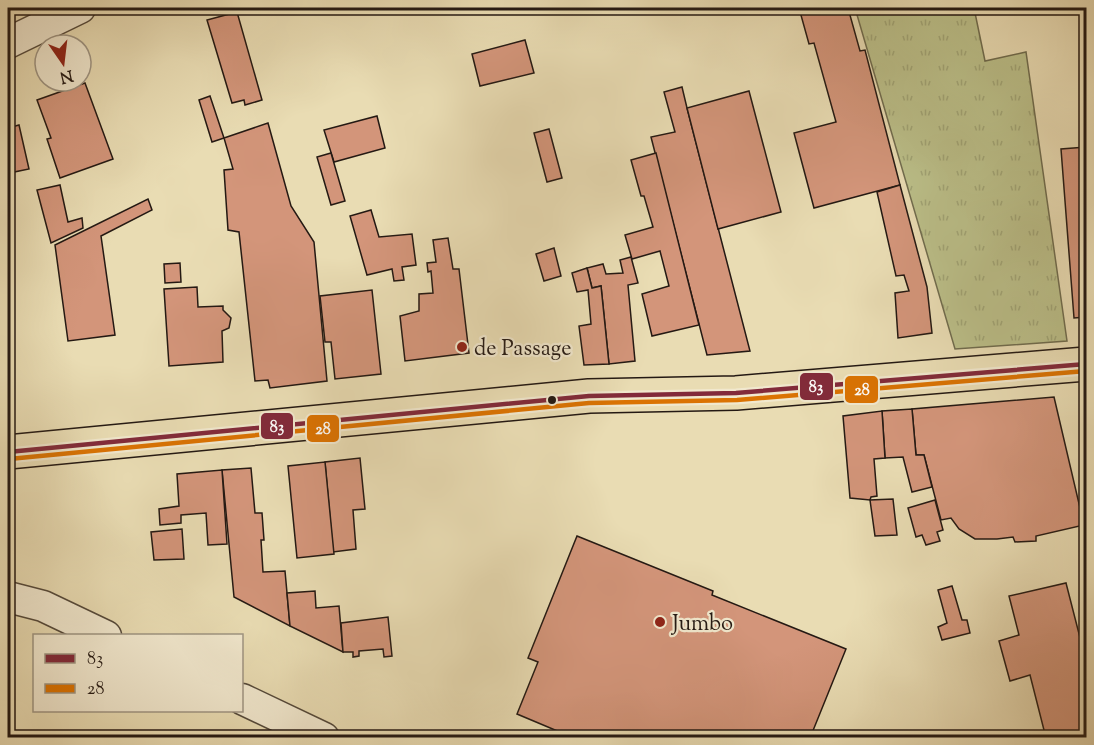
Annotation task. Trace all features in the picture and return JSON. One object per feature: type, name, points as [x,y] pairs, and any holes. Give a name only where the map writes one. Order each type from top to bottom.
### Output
[{"type":"main road","points":[[8,452],[589,396],[735,393],[1086,364]]},
{"type":"street","points":[[8,43],[80,8]]},
{"type":"street","points":[[8,597],[43,606],[101,634]]},
{"type":"street","points":[[243,699],[324,738]]},
{"type":"green space","points":[[855,8],[974,8],[985,61],[1026,52],[1067,341],[955,349]]},
{"type":"building","points":[[799,8],[848,8],[860,51],[865,50],[900,185],[814,208],[794,133],[836,122],[814,43],[809,44]]},
{"type":"building","points":[[237,12],[262,100],[245,105],[244,100],[232,103],[207,20]]},
{"type":"building","points":[[525,40],[534,73],[480,86],[472,54]]},
{"type":"building","points":[[682,87],[750,351],[707,355],[651,137],[675,132],[664,92]]},
{"type":"building","points":[[749,91],[781,212],[718,229],[687,108]]},
{"type":"building","points":[[57,93],[89,93],[113,159],[60,178],[47,139],[51,138],[37,100]]},
{"type":"building","points":[[210,96],[224,138],[212,142],[199,100]]},
{"type":"building","points":[[377,116],[385,148],[334,162],[324,130]]},
{"type":"building","points":[[268,123],[291,206],[314,242],[327,381],[270,388],[268,380],[255,381],[239,232],[228,230],[224,170],[233,169],[224,138]]},
{"type":"building","points":[[19,125],[29,169],[14,172],[8,128]]},
{"type":"building","points":[[549,129],[562,178],[547,182],[534,133]]},
{"type":"building","points":[[1086,147],[1086,317],[1074,318],[1061,149]]},
{"type":"building","points":[[331,153],[345,201],[331,205],[317,157]]},
{"type":"building","points":[[656,153],[699,325],[652,336],[642,294],[669,286],[660,251],[632,259],[625,235],[653,227],[631,160]]},
{"type":"building","points":[[60,185],[68,222],[82,218],[83,228],[51,243],[37,190]]},
{"type":"building","points":[[900,185],[927,287],[932,333],[898,338],[895,293],[909,291],[904,275],[896,276],[877,192]]},
{"type":"building","points":[[148,199],[152,210],[101,236],[115,335],[68,341],[55,245]]},
{"type":"building","points":[[371,210],[379,237],[412,234],[416,265],[402,267],[404,280],[394,281],[392,269],[367,275],[350,216]]},
{"type":"building","points":[[448,238],[453,269],[459,269],[469,353],[405,361],[400,316],[419,311],[419,294],[433,293],[431,271],[428,272],[427,263],[436,262],[433,240]]},
{"type":"building","points":[[554,248],[561,276],[544,281],[536,254]]},
{"type":"building","points":[[631,257],[638,283],[628,285],[635,361],[609,364],[601,286],[592,288],[587,268],[603,264],[606,274],[623,273],[620,260]]},
{"type":"building","points":[[180,263],[181,282],[165,283],[164,264]]},
{"type":"building","points":[[587,268],[592,288],[601,286],[609,364],[584,365],[579,326],[591,324],[588,290],[577,292],[572,273]]},
{"type":"building","points":[[197,287],[198,307],[223,306],[223,310],[231,318],[229,328],[222,331],[223,362],[169,366],[164,289]]},
{"type":"building","points":[[372,290],[381,374],[335,379],[331,342],[325,342],[320,296]]},
{"type":"building","points":[[1054,397],[1084,525],[1036,536],[1036,541],[1015,542],[1013,537],[975,539],[959,529],[951,518],[941,520],[924,455],[916,455],[912,409]]},
{"type":"building","points":[[912,409],[916,455],[924,455],[932,487],[912,492],[903,457],[885,458],[882,411]]},
{"type":"building","points":[[882,411],[885,458],[874,459],[877,496],[871,497],[870,500],[850,498],[843,416]]},
{"type":"building","points":[[360,458],[365,509],[353,510],[356,549],[333,552],[325,462]]},
{"type":"building","points":[[325,462],[334,554],[297,558],[288,466]]},
{"type":"building","points":[[251,468],[255,513],[262,513],[263,572],[285,571],[290,626],[234,597],[222,470]]},
{"type":"building","points":[[222,470],[227,544],[208,545],[206,513],[181,515],[181,523],[160,525],[159,509],[179,506],[177,474]]},
{"type":"building","points":[[893,499],[897,535],[875,536],[870,500]]},
{"type":"building","points":[[935,500],[943,530],[937,532],[940,541],[926,545],[922,535],[916,537],[908,508]]},
{"type":"building","points":[[182,529],[184,559],[154,560],[151,532]]},
{"type":"building","name":"Jumbo","points":[[577,536],[713,591],[712,595],[846,649],[810,738],[574,738],[517,714],[538,662],[528,658]]},
{"type":"building","points":[[1066,583],[1086,661],[1086,738],[1046,738],[1030,675],[1010,681],[999,641],[1019,635],[1009,596]]},
{"type":"building","points":[[952,586],[962,620],[967,620],[970,633],[942,640],[938,627],[947,623],[938,590]]},
{"type":"building","points":[[315,591],[316,608],[339,606],[343,652],[290,626],[287,593]]},
{"type":"building","points":[[388,617],[392,656],[384,657],[383,649],[359,651],[359,656],[353,657],[353,652],[343,652],[341,623]]},
{"type":"transit line","name":"83","points":[[8,452],[589,396],[736,393],[1086,364]]},
{"type":"transit line","name":"28","points":[[9,459],[589,403],[737,400],[1086,371]]},
{"type":"place","name":"de Passage","points":[[462,347]]},
{"type":"place","name":"Jumbo","points":[[660,622]]}]
